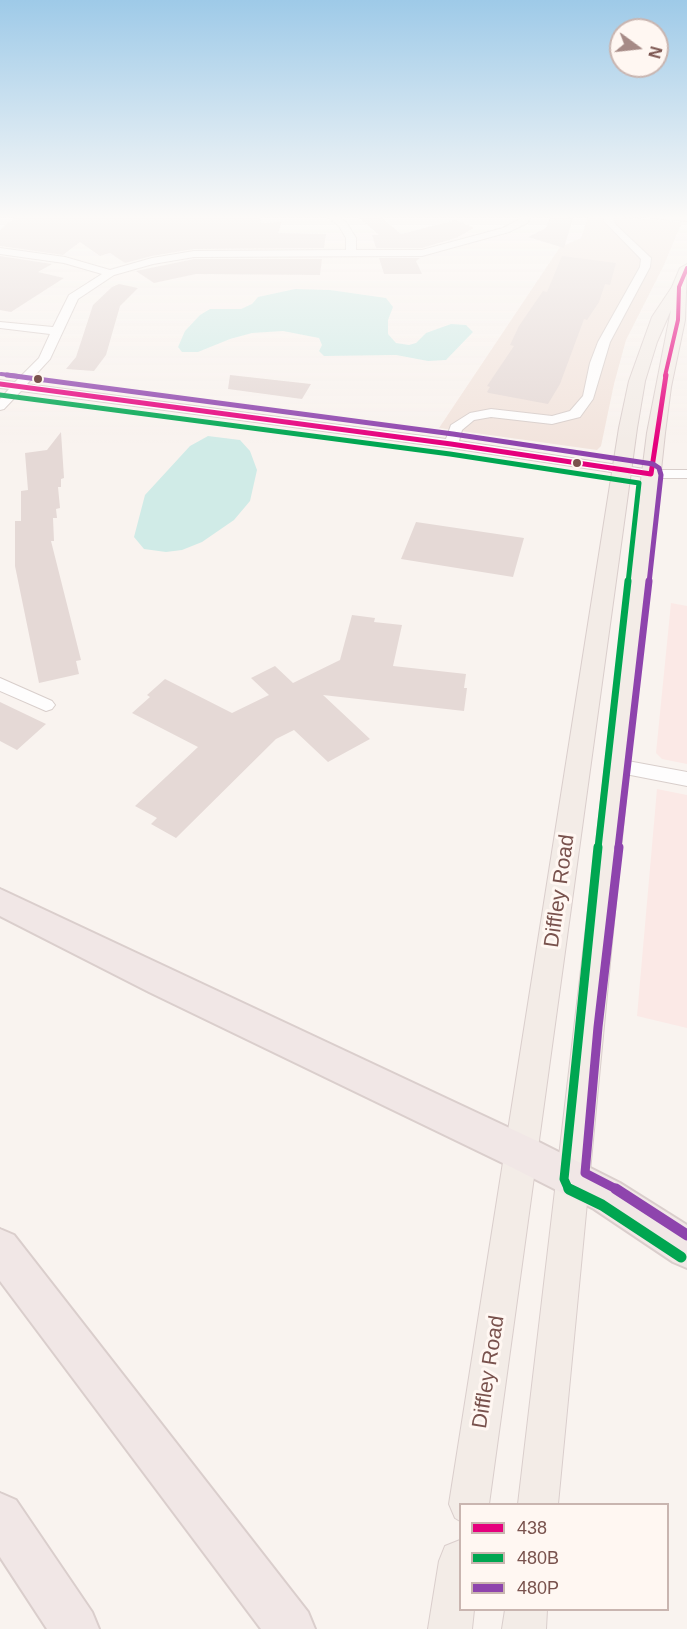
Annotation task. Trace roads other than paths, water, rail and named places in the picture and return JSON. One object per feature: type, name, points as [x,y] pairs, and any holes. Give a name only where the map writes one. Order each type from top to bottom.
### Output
[{"type":"highway","points":[[0,902],[161,982],[522,1152],[607,1196],[687,1248]]},
{"type":"highway","points":[[0,1249],[291,1629]]},
{"type":"highway","points":[[0,1516],[75,1629]]},
{"type":"main road","name":"Diffley Road","points":[[469,1503],[621,470],[637,381],[659,317],[676,291]]},
{"type":"main road","name":"Diffley Road","points":[[538,1503],[617,766],[651,474],[663,387],[678,320],[679,291]]},
{"type":"main road","points":[[450,1628],[459,1568]]},
{"type":"main road","points":[[524,1629],[526,1611]]},
{"type":"street","points":[[0,406],[44,358],[73,297],[82,291]]},
{"type":"street","points":[[452,444],[456,428],[470,417],[491,414],[552,420],[575,414],[590,396],[596,363],[604,342],[632,291]]},
{"type":"street","points":[[0,325],[56,332]]},
{"type":"street","points":[[0,384],[452,444],[651,474],[687,474]]},
{"type":"street","points":[[651,474],[687,487]]},
{"type":"street","points":[[0,684],[46,705]]},
{"type":"street","points":[[617,766],[687,779]]},
{"type":"water","points":[[286,291],[337,291],[386,298],[393,307],[388,320],[388,334],[396,343],[409,345],[416,343],[426,333],[451,324],[466,325],[473,332],[446,360],[428,361],[396,355],[324,356],[319,351],[322,345],[319,338],[283,331],[252,333],[198,352],[182,352],[178,347],[185,331],[200,315],[210,309],[241,309],[252,304],[258,297]]},
{"type":"water","points":[[208,436],[240,440],[250,451],[257,470],[250,501],[234,520],[202,542],[182,550],[166,552],[144,549],[134,537],[145,495],[190,446]]}]
